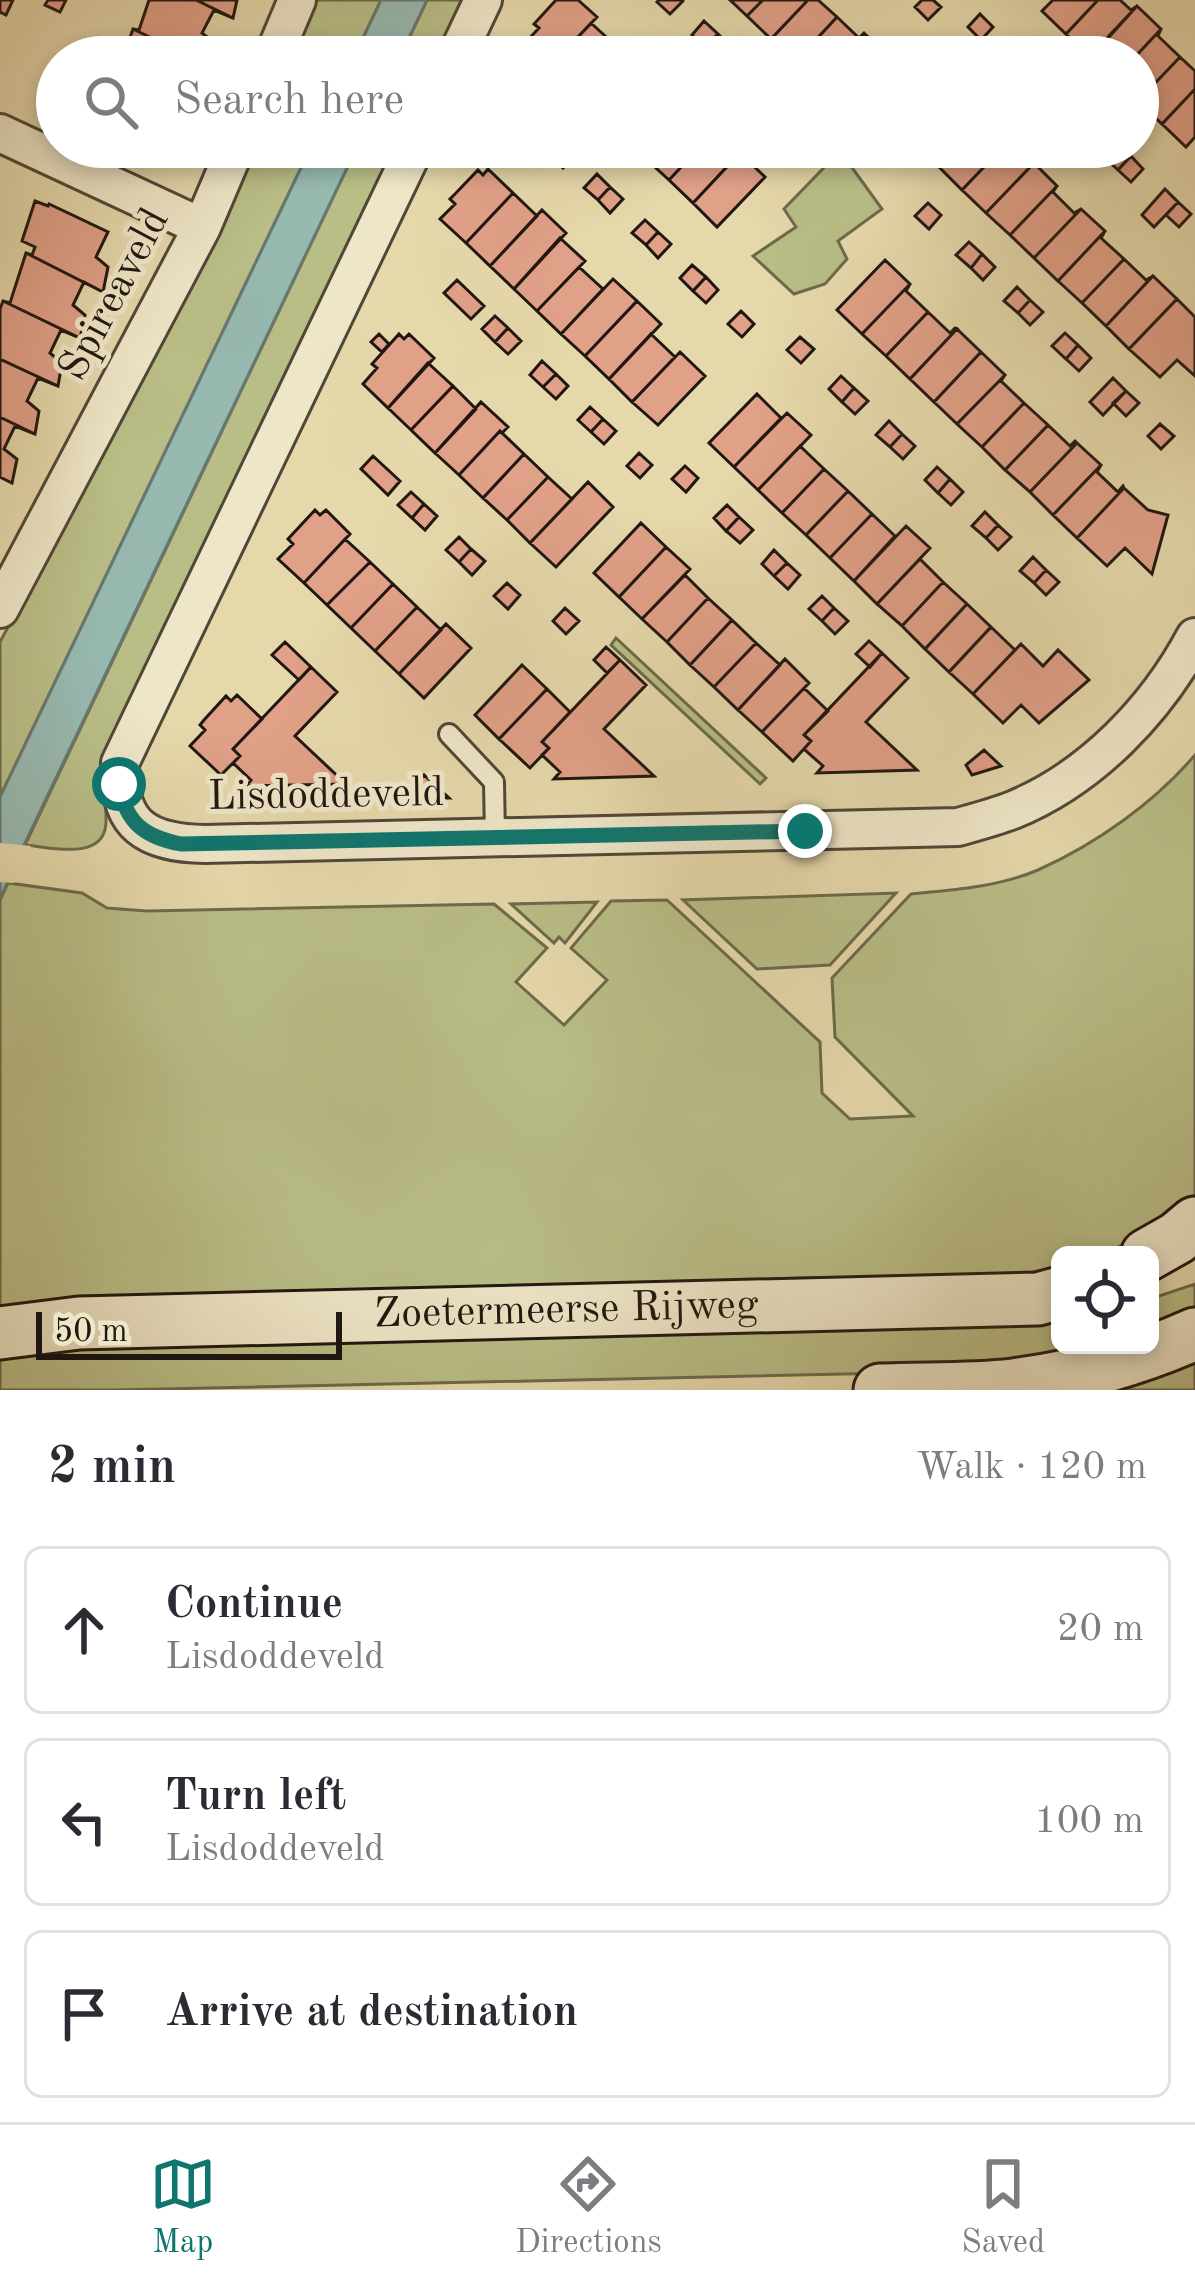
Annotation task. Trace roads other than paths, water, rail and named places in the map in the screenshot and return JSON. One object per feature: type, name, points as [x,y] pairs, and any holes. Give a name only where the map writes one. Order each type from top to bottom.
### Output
[{"type":"main road","points":[[1159,1248],[1195,1223]]},
{"type":"main road","points":[[1159,1281],[1195,1268]]},
{"type":"main road","name":"Zoetermeerse Rijweg","points":[[0,1333],[79,1323],[1051,1296]]},
{"type":"main road","points":[[880,1390],[1012,1385],[1095,1368],[1195,1334]]},
{"type":"street","points":[[282,36],[297,0]]},
{"type":"street","points":[[466,36],[483,0]]},
{"type":"street","points":[[0,133],[36,150]]},
{"type":"street","points":[[75,168],[202,227]]},
{"type":"street","name":"Spireaveld","points":[[0,609],[202,227],[227,168]]},
{"type":"street","name":"Lisdoddeveld","points":[[405,168],[120,763],[122,802],[133,820],[159,840],[181,844],[958,827],[1016,809],[1071,778],[1108,749],[1178,669],[1195,637]]},
{"type":"lane","points":[[449,734],[494,782],[495,838]]},
{"type":"water","points":[[381,0],[427,0],[410,36],[364,36]]},
{"type":"water","points":[[301,168],[347,168],[0,900],[0,797]]}]
